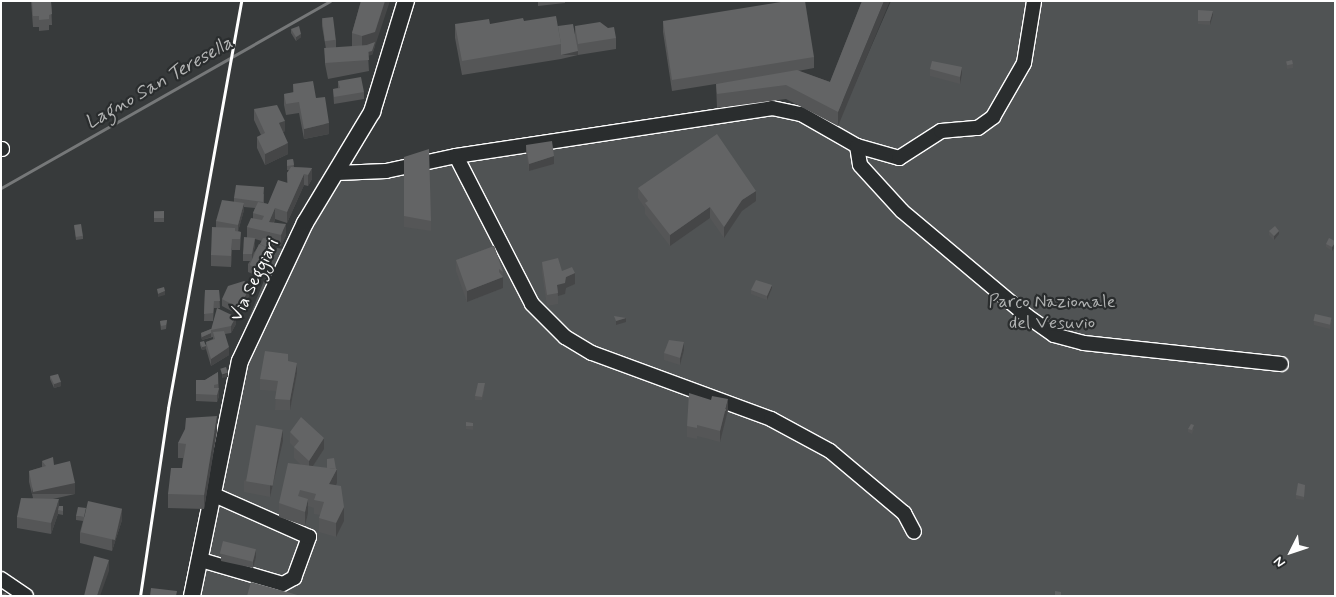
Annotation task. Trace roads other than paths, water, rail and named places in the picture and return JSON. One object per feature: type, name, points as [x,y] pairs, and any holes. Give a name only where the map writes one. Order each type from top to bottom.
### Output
[{"type":"main road","name":"Via Seggiari","points":[[192,596],[201,560],[240,361],[305,223],[337,173],[372,112],[406,1]]},
{"type":"street","points":[[337,173],[386,171],[456,156],[772,108],[801,114],[857,146],[899,158],[942,131],[978,128],[993,117],[1024,62],[1034,1]]},
{"type":"street","points":[[857,146],[860,165],[902,211],[1027,316],[1054,335],[1084,343],[1281,364]]},
{"type":"street","points":[[456,156],[532,304],[565,337],[592,353],[771,419],[822,447],[904,513],[914,532]]},
{"type":"street","points":[[201,560],[283,584],[294,578],[310,537],[214,495]]},
{"type":"street","points":[[1,579],[26,596]]},
{"type":"waterway","name":"Lagno San Teresella","points":[[1,188],[330,1]]},
{"type":"railway","points":[[140,596],[168,408],[241,1]]},
{"type":"park label","name":"Parco Nazionale del Vesuvio","points":[[1052,313]]}]
